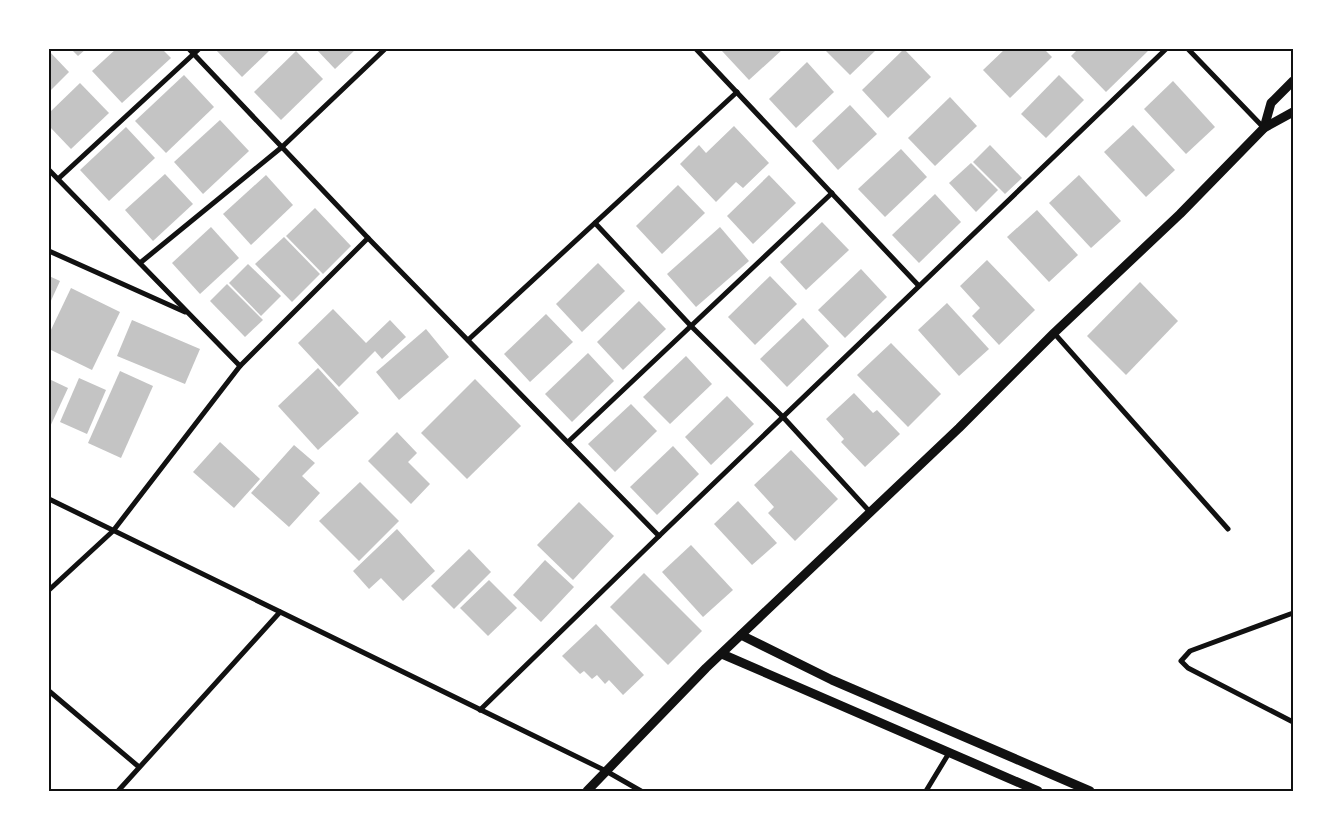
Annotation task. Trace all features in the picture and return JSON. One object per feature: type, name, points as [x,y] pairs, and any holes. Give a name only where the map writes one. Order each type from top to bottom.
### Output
[{"type":"street","points":[[189,49],[368,238],[659,536]]},
{"type":"street","points":[[58,179],[199,49]]},
{"type":"street","points":[[140,264],[282,147],[385,49]]},
{"type":"street","points":[[696,49],[919,286]]},
{"type":"street","points":[[480,710],[1166,49]]},
{"type":"street","points":[[1188,49],[1264,128]]},
{"type":"street","points":[[1264,128],[1271,103],[1293,82]]},
{"type":"street","points":[[468,340],[737,92]]},
{"type":"street","points":[[587,791],[722,654],[1180,214],[1264,128],[1293,112]]},
{"type":"street","points":[[49,170],[240,366]]},
{"type":"street","points":[[568,442],[832,193]]},
{"type":"street","points":[[595,223],[691,326],[783,417],[870,512]]},
{"type":"street","points":[[49,590],[113,531],[240,366],[368,238]]},
{"type":"street","points":[[49,251],[188,313]]},
{"type":"street","points":[[1054,333],[1228,529]]},
{"type":"street","points":[[49,499],[606,771],[642,791]]},
{"type":"street","points":[[118,791],[280,612]]},
{"type":"street","points":[[1293,613],[1190,651],[1181,661],[1188,668],[1293,722]]},
{"type":"street","points":[[741,636],[832,680],[1090,791]]},
{"type":"street","points":[[722,654],[1038,791]]},
{"type":"street","points":[[49,690],[139,766]]},
{"type":"street","points":[[926,791],[949,753]]},
{"type":"building","points":[[71,49],[86,49],[78,56]]},
{"type":"building","points":[[116,49],[162,49],[171,58],[122,103],[92,71]]},
{"type":"building","points":[[215,49],[271,49],[242,77]]},
{"type":"building","points":[[316,49],[356,49],[335,69]]},
{"type":"building","points":[[725,49],[783,49],[749,80],[722,51]]},
{"type":"building","points":[[824,49],[877,49],[850,75]]},
{"type":"building","points":[[904,49],[931,77],[888,118],[862,90]]},
{"type":"building","points":[[1005,49],[1044,49],[1052,57],[1010,98],[983,70]]},
{"type":"building","points":[[1078,49],[1150,49],[1106,92],[1071,56]]},
{"type":"building","points":[[49,51],[69,72],[49,92]]},
{"type":"building","points":[[296,51],[323,79],[281,120],[254,92]]},
{"type":"building","points":[[807,62],[834,92],[796,128],[769,99]]},
{"type":"building","points":[[184,75],[214,107],[166,153],[135,121]]},
{"type":"building","points":[[1059,75],[1084,100],[1046,138],[1021,114]]},
{"type":"building","points":[[1173,81],[1215,127],[1186,154],[1144,109]]},
{"type":"building","points":[[80,83],[109,113],[71,149],[49,126],[49,113]]},
{"type":"building","points":[[950,97],[977,126],[935,166],[908,138]]},
{"type":"building","points":[[850,105],[877,134],[838,170],[812,141]]},
{"type":"building","points":[[220,120],[249,151],[203,194],[174,162]]},
{"type":"building","points":[[1133,125],[1175,170],[1146,197],[1104,152]]},
{"type":"building","points":[[734,126],[769,163],[743,188],[736,182],[716,202],[680,164],[699,145],[706,153]]},
{"type":"building","points":[[126,127],[155,158],[109,201],[80,170]]},
{"type":"building","points":[[990,145],[1022,178],[1005,194],[973,162]]},
{"type":"building","points":[[901,149],[927,177],[885,217],[858,189]]},
{"type":"building","points":[[971,163],[998,190],[976,212],[949,183]]},
{"type":"building","points":[[165,174],[193,204],[153,241],[125,210]]},
{"type":"building","points":[[266,175],[293,205],[251,245],[223,214]]},
{"type":"building","points":[[769,175],[796,203],[753,244],[727,216]]},
{"type":"building","points":[[1079,175],[1121,221],[1091,248],[1049,203]]},
{"type":"building","points":[[678,185],[705,213],[662,254],[636,226]]},
{"type":"building","points":[[935,194],[961,222],[919,263],[892,235]]},
{"type":"building","points":[[315,208],[351,246],[323,274],[286,236]]},
{"type":"building","points":[[1037,210],[1078,255],[1049,282],[1007,237]]},
{"type":"building","points":[[822,222],[849,250],[806,290],[780,262]]},
{"type":"building","points":[[211,227],[239,258],[200,294],[172,263]]},
{"type":"building","points":[[720,227],[749,261],[696,307],[667,274]]},
{"type":"building","points":[[284,237],[320,274],[292,302],[255,264]]},
{"type":"building","points":[[987,260],[1035,310],[999,345],[972,316],[980,308],[960,286]]},
{"type":"building","points":[[598,263],[625,291],[582,332],[556,304]]},
{"type":"building","points":[[248,264],[281,296],[261,316],[229,283]]},
{"type":"building","points":[[861,269],[887,297],[845,338],[818,310]]},
{"type":"building","points":[[49,276],[60,281],[49,305]]},
{"type":"building","points":[[770,276],[797,304],[755,345],[728,317]]},
{"type":"building","points":[[1140,282],[1178,321],[1126,375],[1087,336]]},
{"type":"building","points":[[227,284],[263,320],[245,337],[210,301]]},
{"type":"building","points":[[71,288],[120,312],[92,370],[49,349],[49,334]]},
{"type":"building","points":[[639,301],[666,329],[623,370],[597,342]]},
{"type":"building","points":[[947,303],[989,349],[959,376],[918,330]]},
{"type":"building","points":[[333,309],[366,343],[390,320],[406,337],[382,359],[375,351],[339,387],[298,343]]},
{"type":"building","points":[[546,314],[573,342],[530,382],[504,354]]},
{"type":"building","points":[[803,318],[829,346],[787,387],[760,359]]},
{"type":"building","points":[[132,320],[200,349],[185,384],[117,356]]},
{"type":"building","points":[[426,329],[449,357],[399,400],[376,372]]},
{"type":"building","points":[[891,343],[941,394],[908,427],[857,375]]},
{"type":"building","points":[[588,353],[614,381],[572,422],[545,394]]},
{"type":"building","points":[[686,356],[712,384],[670,424],[643,397]]},
{"type":"building","points":[[318,368],[359,413],[318,450],[278,406]]},
{"type":"building","points":[[120,371],[153,386],[121,458],[88,443]]},
{"type":"building","points":[[79,378],[106,390],[87,434],[60,422]]},
{"type":"building","points":[[49,379],[68,388],[49,429]]},
{"type":"building","points":[[475,379],[521,426],[467,479],[421,433]]},
{"type":"building","points":[[854,393],[873,413],[877,410],[900,434],[865,467],[841,442],[844,439],[826,419]]},
{"type":"building","points":[[727,396],[754,424],[711,465],[685,437]]},
{"type":"building","points":[[631,404],[657,431],[615,472],[588,444]]},
{"type":"building","points":[[397,432],[417,453],[408,462],[430,484],[411,504],[368,461]]},
{"type":"building","points":[[220,442],[260,479],[234,508],[193,472]]},
{"type":"building","points":[[294,445],[315,463],[302,476],[320,493],[289,527],[251,493]]},
{"type":"building","points":[[673,446],[699,474],[657,515],[630,487]]},
{"type":"building","points":[[791,450],[838,499],[795,541],[768,513],[774,507],[754,485]]},
{"type":"building","points":[[360,482],[399,521],[359,561],[319,521]]},
{"type":"building","points":[[738,501],[777,543],[752,565],[714,524]]},
{"type":"building","points":[[579,502],[614,536],[573,580],[537,545]]},
{"type":"building","points":[[397,529],[435,571],[403,601],[381,578],[369,589],[353,571]]},
{"type":"building","points":[[691,545],[733,590],[703,617],[662,572]]},
{"type":"building","points":[[469,549],[491,572],[454,609],[431,586]]},
{"type":"building","points":[[545,560],[574,587],[541,622],[513,595]]},
{"type":"building","points":[[644,573],[702,631],[668,665],[610,607]]},
{"type":"building","points":[[489,580],[517,608],[488,636],[460,608]]},
{"type":"building","points":[[596,624],[644,675],[623,695],[609,680],[605,684],[597,675],[592,679],[584,671],[580,674],[562,656]]}]
